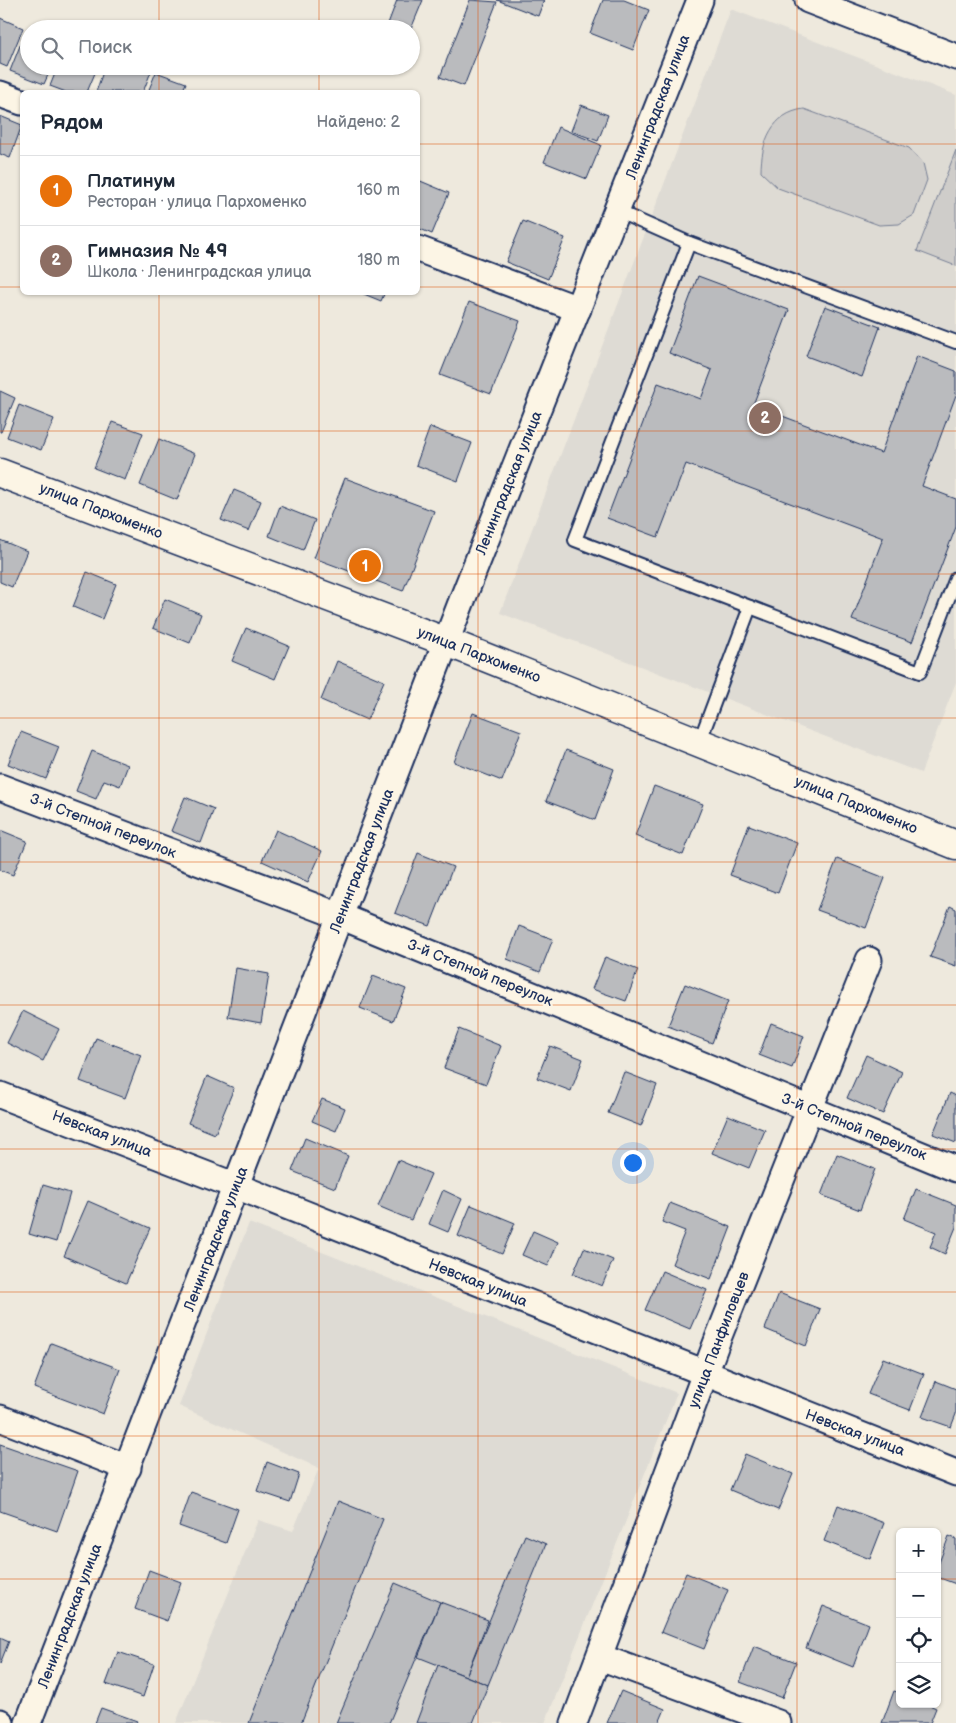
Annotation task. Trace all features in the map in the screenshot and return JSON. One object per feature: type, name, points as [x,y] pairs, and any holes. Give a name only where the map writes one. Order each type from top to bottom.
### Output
[{"type":"street","name":"Ленинградская улица","points":[[28,1723],[340,916],[700,0]]},
{"type":"street","points":[[808,0],[956,57]]},
{"type":"street","points":[[0,94],[20,101]]},
{"type":"street","points":[[420,250],[578,309]]},
{"type":"street","name":"улица Пархоменко","points":[[0,472],[447,642],[956,845]]},
{"type":"street","name":"3-й Степной переулок","points":[[0,787],[340,916],[810,1110],[956,1168]]},
{"type":"street","name":"улица Панфиловцев","points":[[574,1723],[705,1374],[869,960]]},
{"type":"street","name":"Невская улица","points":[[0,1095],[236,1186],[956,1473]]},
{"type":"street","points":[[0,1418],[128,1468]]},
{"type":"street","points":[[600,1657],[778,1723]]},
{"type":"lane","points":[[617,212],[689,243],[956,342]]},
{"type":"lane","points":[[689,243],[575,540],[920,672],[956,578]]},
{"type":"lane","points":[[699,743],[750,607]]},
{"type":"shaded area","points":[[731,9],[956,95],[956,682],[921,773],[500,613]]},
{"type":"shaded area","points":[[804,109],[909,148],[923,163],[927,180],[914,215],[899,224],[879,225],[778,188],[761,172],[763,150],[770,131],[784,116]]},
{"type":"shaded area","points":[[956,150],[956,266],[917,251]]},
{"type":"shaded area","points":[[249,1223],[677,1393],[545,1723],[176,1723],[258,1520],[293,1531],[319,1468],[179,1406]]},
{"type":"building","points":[[397,0],[423,0],[415,20],[389,20]]},
{"type":"building","points":[[470,0],[497,2],[464,86],[440,77]]},
{"type":"building","points":[[497,0],[544,0],[538,16]]},
{"type":"building","points":[[603,0],[624,0],[649,10],[633,50],[590,33]]},
{"type":"building","points":[[0,18],[20,27],[20,35],[7,67],[0,64]]},
{"type":"building","points":[[20,46],[20,75],[10,71]]},
{"type":"building","points":[[20,75],[48,75],[44,84]]},
{"type":"building","points":[[54,75],[94,75],[88,90],[61,90],[50,86]]},
{"type":"building","points":[[102,75],[150,75],[144,90],[97,90]]},
{"type":"building","points":[[155,75],[164,75],[186,83],[183,90],[149,90]]},
{"type":"building","points":[[581,105],[608,115],[598,141],[571,131]]},
{"type":"building","points":[[0,116],[20,124],[20,130],[10,158],[0,154]]},
{"type":"building","points":[[558,127],[601,145],[587,179],[544,162]]},
{"type":"building","points":[[420,181],[449,193],[432,234],[420,229]]},
{"type":"building","points":[[523,221],[565,238],[548,279],[506,262]]},
{"type":"building","points":[[698,276],[789,310],[753,405],[881,453],[917,356],[956,371],[956,395],[922,486],[956,499],[956,527],[912,642],[852,620],[883,538],[686,464],[658,537],[607,518],[658,383],[701,399],[712,370],[669,353]]},
{"type":"building","points":[[366,295],[384,295],[381,301]]},
{"type":"building","points":[[469,302],[520,321],[491,394],[440,375]]},
{"type":"building","points":[[825,306],[880,327],[862,377],[806,356]]},
{"type":"building","points":[[0,391],[15,398],[1,432],[0,432]]},
{"type":"building","points":[[19,405],[54,419],[41,450],[7,437]]},
{"type":"building","points":[[112,422],[143,433],[125,480],[94,468]]},
{"type":"building","points":[[430,427],[472,443],[458,481],[416,465]]},
{"type":"building","points":[[159,439],[195,454],[177,500],[140,485]]},
{"type":"building","points":[[345,478],[434,511],[403,591],[314,558]]},
{"type":"building","points":[[234,490],[261,501],[249,531],[221,520]]},
{"type":"building","points":[[280,506],[315,520],[303,550],[269,536]]},
{"type":"building","points":[[0,540],[27,551],[12,587],[0,582]]},
{"type":"building","points":[[87,572],[116,584],[102,619],[73,607]]},
{"type":"building","points":[[165,599],[201,614],[190,643],[153,628]]},
{"type":"building","points":[[246,628],[289,646],[275,679],[232,661]]},
{"type":"building","points":[[337,661],[384,681],[367,720],[321,700]]},
{"type":"building","points":[[473,713],[521,731],[502,781],[454,762]]},
{"type":"building","points":[[21,732],[59,747],[46,779],[8,764]]},
{"type":"building","points":[[566,750],[614,769],[595,820],[546,801]]},
{"type":"building","points":[[92,751],[128,765],[120,786],[104,780],[96,799],[76,791]]},
{"type":"building","points":[[654,786],[703,804],[683,855],[635,836]]},
{"type":"building","points":[[185,797],[214,809],[201,843],[171,831]]},
{"type":"building","points":[[749,825],[797,843],[778,893],[730,875]]},
{"type":"building","points":[[0,830],[27,841],[13,875],[0,870]]},
{"type":"building","points":[[276,830],[322,851],[308,882],[262,861]]},
{"type":"building","points":[[418,853],[453,867],[430,926],[395,913]]},
{"type":"building","points":[[837,859],[885,878],[866,928],[817,910]]},
{"type":"building","points":[[950,906],[956,909],[956,966],[930,957]]},
{"type":"building","points":[[519,926],[553,939],[540,972],[507,959]]},
{"type":"building","points":[[605,957],[638,970],[626,1001],[592,989]]},
{"type":"building","points":[[236,968],[269,974],[261,1023],[228,1017]]},
{"type":"building","points":[[373,976],[406,989],[393,1021],[360,1008]]},
{"type":"building","points":[[685,984],[728,1001],[712,1043],[668,1026]]},
{"type":"building","points":[[23,1011],[59,1029],[43,1061],[7,1043]]},
{"type":"building","points":[[771,1023],[804,1036],[792,1068],[759,1055]]},
{"type":"building","points":[[459,1029],[501,1046],[486,1084],[444,1068]]},
{"type":"building","points":[[96,1038],[141,1055],[125,1098],[80,1081]]},
{"type":"building","points":[[550,1046],[583,1059],[571,1091],[537,1078]]},
{"type":"building","points":[[866,1055],[902,1072],[883,1114],[847,1098]]},
{"type":"building","points":[[624,1072],[657,1085],[641,1126],[608,1113]]},
{"type":"building","points":[[207,1076],[234,1088],[215,1134],[188,1123]]},
{"type":"building","points":[[950,1093],[956,1096],[956,1143],[933,1134]]},
{"type":"building","points":[[322,1099],[345,1108],[336,1131],[312,1121]]},
{"type":"building","points":[[728,1115],[765,1130],[749,1168],[712,1153]]},
{"type":"building","points":[[305,1138],[348,1156],[335,1188],[292,1171]]},
{"type":"building","points":[[837,1154],[875,1169],[860,1210],[821,1195]]},
{"type":"building","points":[[398,1160],[431,1174],[411,1220],[378,1206]]},
{"type":"building","points":[[43,1185],[70,1193],[56,1242],[29,1234]]},
{"type":"building","points":[[916,1189],[956,1205],[956,1227],[945,1254],[930,1247],[936,1232],[904,1219]]},
{"type":"building","points":[[443,1190],[462,1199],[448,1232],[429,1224]]},
{"type":"building","points":[[88,1201],[150,1228],[126,1283],[64,1256]]},
{"type":"building","points":[[670,1203],[731,1227],[711,1279],[672,1264],[685,1231],[662,1222]]},
{"type":"building","points":[[471,1205],[515,1223],[502,1254],[458,1236]]},
{"type":"building","points":[[533,1231],[558,1242],[548,1266],[522,1255]]},
{"type":"building","points":[[584,1248],[613,1260],[602,1286],[573,1274]]},
{"type":"building","points":[[662,1271],[707,1290],[690,1329],[645,1310]]},
{"type":"building","points":[[779,1293],[820,1309],[806,1346],[765,1329]]},
{"type":"building","points":[[51,1343],[120,1369],[103,1414],[34,1388]]},
{"type":"building","points":[[883,1358],[924,1374],[910,1410],[868,1394]]},
{"type":"building","points":[[936,1381],[956,1389],[956,1414],[951,1427],[922,1417]]},
{"type":"building","points":[[0,1444],[78,1471],[57,1531],[0,1511]]},
{"type":"building","points":[[745,1454],[793,1474],[778,1510],[730,1490]]},
{"type":"building","points":[[267,1462],[299,1474],[290,1502],[257,1491]]},
{"type":"building","points":[[191,1492],[238,1509],[226,1543],[179,1526]]},
{"type":"building","points":[[338,1501],[383,1519],[301,1723],[249,1723]]},
{"type":"building","points":[[838,1505],[884,1523],[870,1559],[824,1541]]},
{"type":"building","points":[[525,1535],[546,1544],[488,1685],[466,1676]]},
{"type":"building","points":[[949,1536],[956,1539],[956,1584],[941,1578],[941,1557]]},
{"type":"building","points":[[149,1570],[181,1582],[167,1621],[135,1609]]},
{"type":"building","points":[[686,1573],[728,1590],[704,1649],[661,1632]]},
{"type":"building","points":[[395,1583],[440,1602],[389,1723],[336,1723]]},
{"type":"building","points":[[440,1602],[488,1620],[466,1676],[418,1657]]},
{"type":"building","points":[[823,1606],[869,1624],[853,1667],[806,1648]]},
{"type":"building","points":[[0,1637],[9,1641],[0,1664]]},
{"type":"building","points":[[754,1646],[796,1662],[782,1698],[740,1682]]},
{"type":"building","points":[[118,1652],[154,1664],[143,1697],[106,1684]]},
{"type":"building","points":[[438,1665],[488,1685],[473,1723],[416,1723]]},
{"type":"building","points":[[621,1691],[665,1709],[659,1723],[607,1723]]},
{"type":"building","points":[[894,1691],[896,1692],[896,1708],[936,1708],[930,1723],[882,1723]]},
{"type":"building","points":[[101,1708],[137,1721],[136,1723],[95,1723]]},
{"type":"place","name":"Гимназия № 49","points":[[765,418]]},
{"type":"place","name":"Платинум","points":[[365,566]]}]
